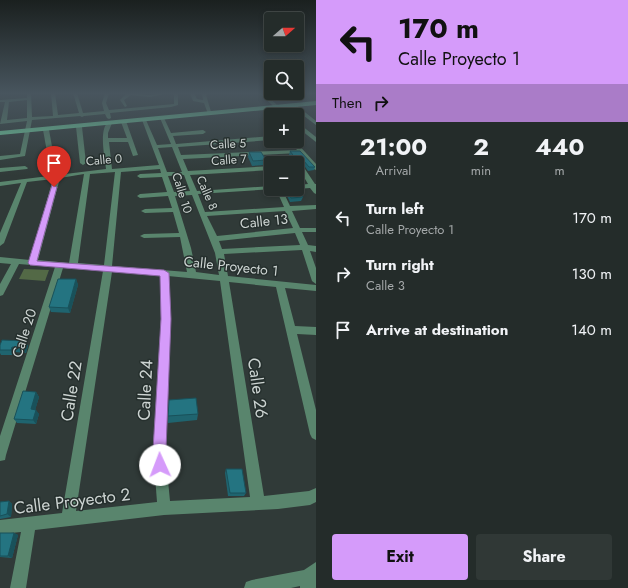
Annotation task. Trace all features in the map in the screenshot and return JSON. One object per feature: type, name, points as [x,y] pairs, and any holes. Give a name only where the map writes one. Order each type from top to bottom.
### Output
[{"type":"main road","points":[[0,133],[140,120]]},
{"type":"street","points":[[2,122],[17,120]]},
{"type":"street","points":[[0,158],[23,155],[30,120]]},
{"type":"street","name":"Calle 10","points":[[144,120],[163,167],[172,195],[191,266],[192,275]]},
{"type":"street","name":"Calle 8","points":[[163,120],[203,214],[215,238],[224,266],[224,279]]},
{"type":"street","points":[[124,122],[135,155]]},
{"type":"street","points":[[109,170],[105,133],[110,123]]},
{"type":"street","points":[[79,126],[83,164]]},
{"type":"street","points":[[46,130],[54,168]]},
{"type":"street","points":[[304,131],[316,140]]},
{"type":"street","points":[[170,135],[203,132]]},
{"type":"street","points":[[155,147],[264,139]]},
{"type":"street","points":[[106,140],[130,140]]},
{"type":"street","points":[[299,148],[316,167]]},
{"type":"street","name":"Calle 5","points":[[289,156],[302,151]]},
{"type":"street","name":"Calle 5","points":[[180,157],[264,164]]},
{"type":"street","name":"Calle 7","points":[[140,176],[186,174],[264,164]]},
{"type":"street","name":"Calle 0","points":[[0,184],[87,172],[163,167]]},
{"type":"street","points":[[304,167],[316,167]]},
{"type":"street","points":[[0,170],[25,168]]},
{"type":"street","points":[[108,269],[118,170]]},
{"type":"street","points":[[73,266],[87,172]]},
{"type":"street","points":[[304,174],[315,188]]},
{"type":"street","points":[[32,263],[57,176]]},
{"type":"street","points":[[0,243],[25,180]]},
{"type":"street","points":[[304,187],[315,188]]},
{"type":"street","points":[[140,196],[264,188]]},
{"type":"street","points":[[282,196],[305,247],[316,281]]},
{"type":"street","points":[[203,214],[316,207]]},
{"type":"street","points":[[145,211],[176,210]]},
{"type":"street","name":"Calle 13","points":[[215,238],[297,230],[316,230]]},
{"type":"street","points":[[144,236],[183,235]]},
{"type":"street","points":[[219,252],[305,247],[316,249]]},
{"type":"street","name":"Calle Proyecto 1","points":[[0,260],[192,275],[316,288]]},
{"type":"street","points":[[0,293],[16,262]]},
{"type":"street","name":"Calle 20","points":[[0,455],[60,265]]},
{"type":"street","name":"Calle 22","points":[[68,518],[108,269]]},
{"type":"street","name":"Calle 24","points":[[164,273],[166,319],[159,450],[164,508]]},
{"type":"street","name":"Calle 26","points":[[224,279],[258,503]]},
{"type":"street","points":[[280,284],[314,420],[316,434]]},
{"type":"street","points":[[291,330],[316,331]]},
{"type":"street","name":"Calle Proyecto 2","points":[[0,527],[29,525],[68,518],[164,508],[258,503],[310,498],[316,495]]},
{"type":"street","points":[[18,588],[29,525]]},
{"type":"street","points":[[252,588],[311,578]]},
{"type":"green space","points":[[24,269],[49,270],[45,281],[19,279]]},
{"type":"building","points":[[290,151],[300,151],[315,167],[309,167],[304,161],[304,156],[294,156]]},
{"type":"building","points":[[249,152],[261,152],[264,160],[253,161]]},
{"type":"building","points":[[290,196],[303,197],[291,198]]},
{"type":"building","points":[[58,279],[76,279],[68,308],[49,307]]},
{"type":"building","points":[[2,340],[25,341],[23,348],[12,347],[11,350],[0,350]]},
{"type":"building","points":[[23,391],[36,392],[31,409],[36,410],[33,420],[14,419]]},
{"type":"building","points":[[196,398],[198,414],[168,416],[169,400]]},
{"type":"building","points":[[226,469],[242,469],[246,493],[230,493]]},
{"type":"building","points":[[9,501],[7,514],[0,516],[0,502]]},
{"type":"building","points":[[0,533],[14,533],[8,556],[0,556]]},
{"type":"route","points":[[54,187],[32,263],[164,273],[166,319],[159,450],[160,465]]}]
